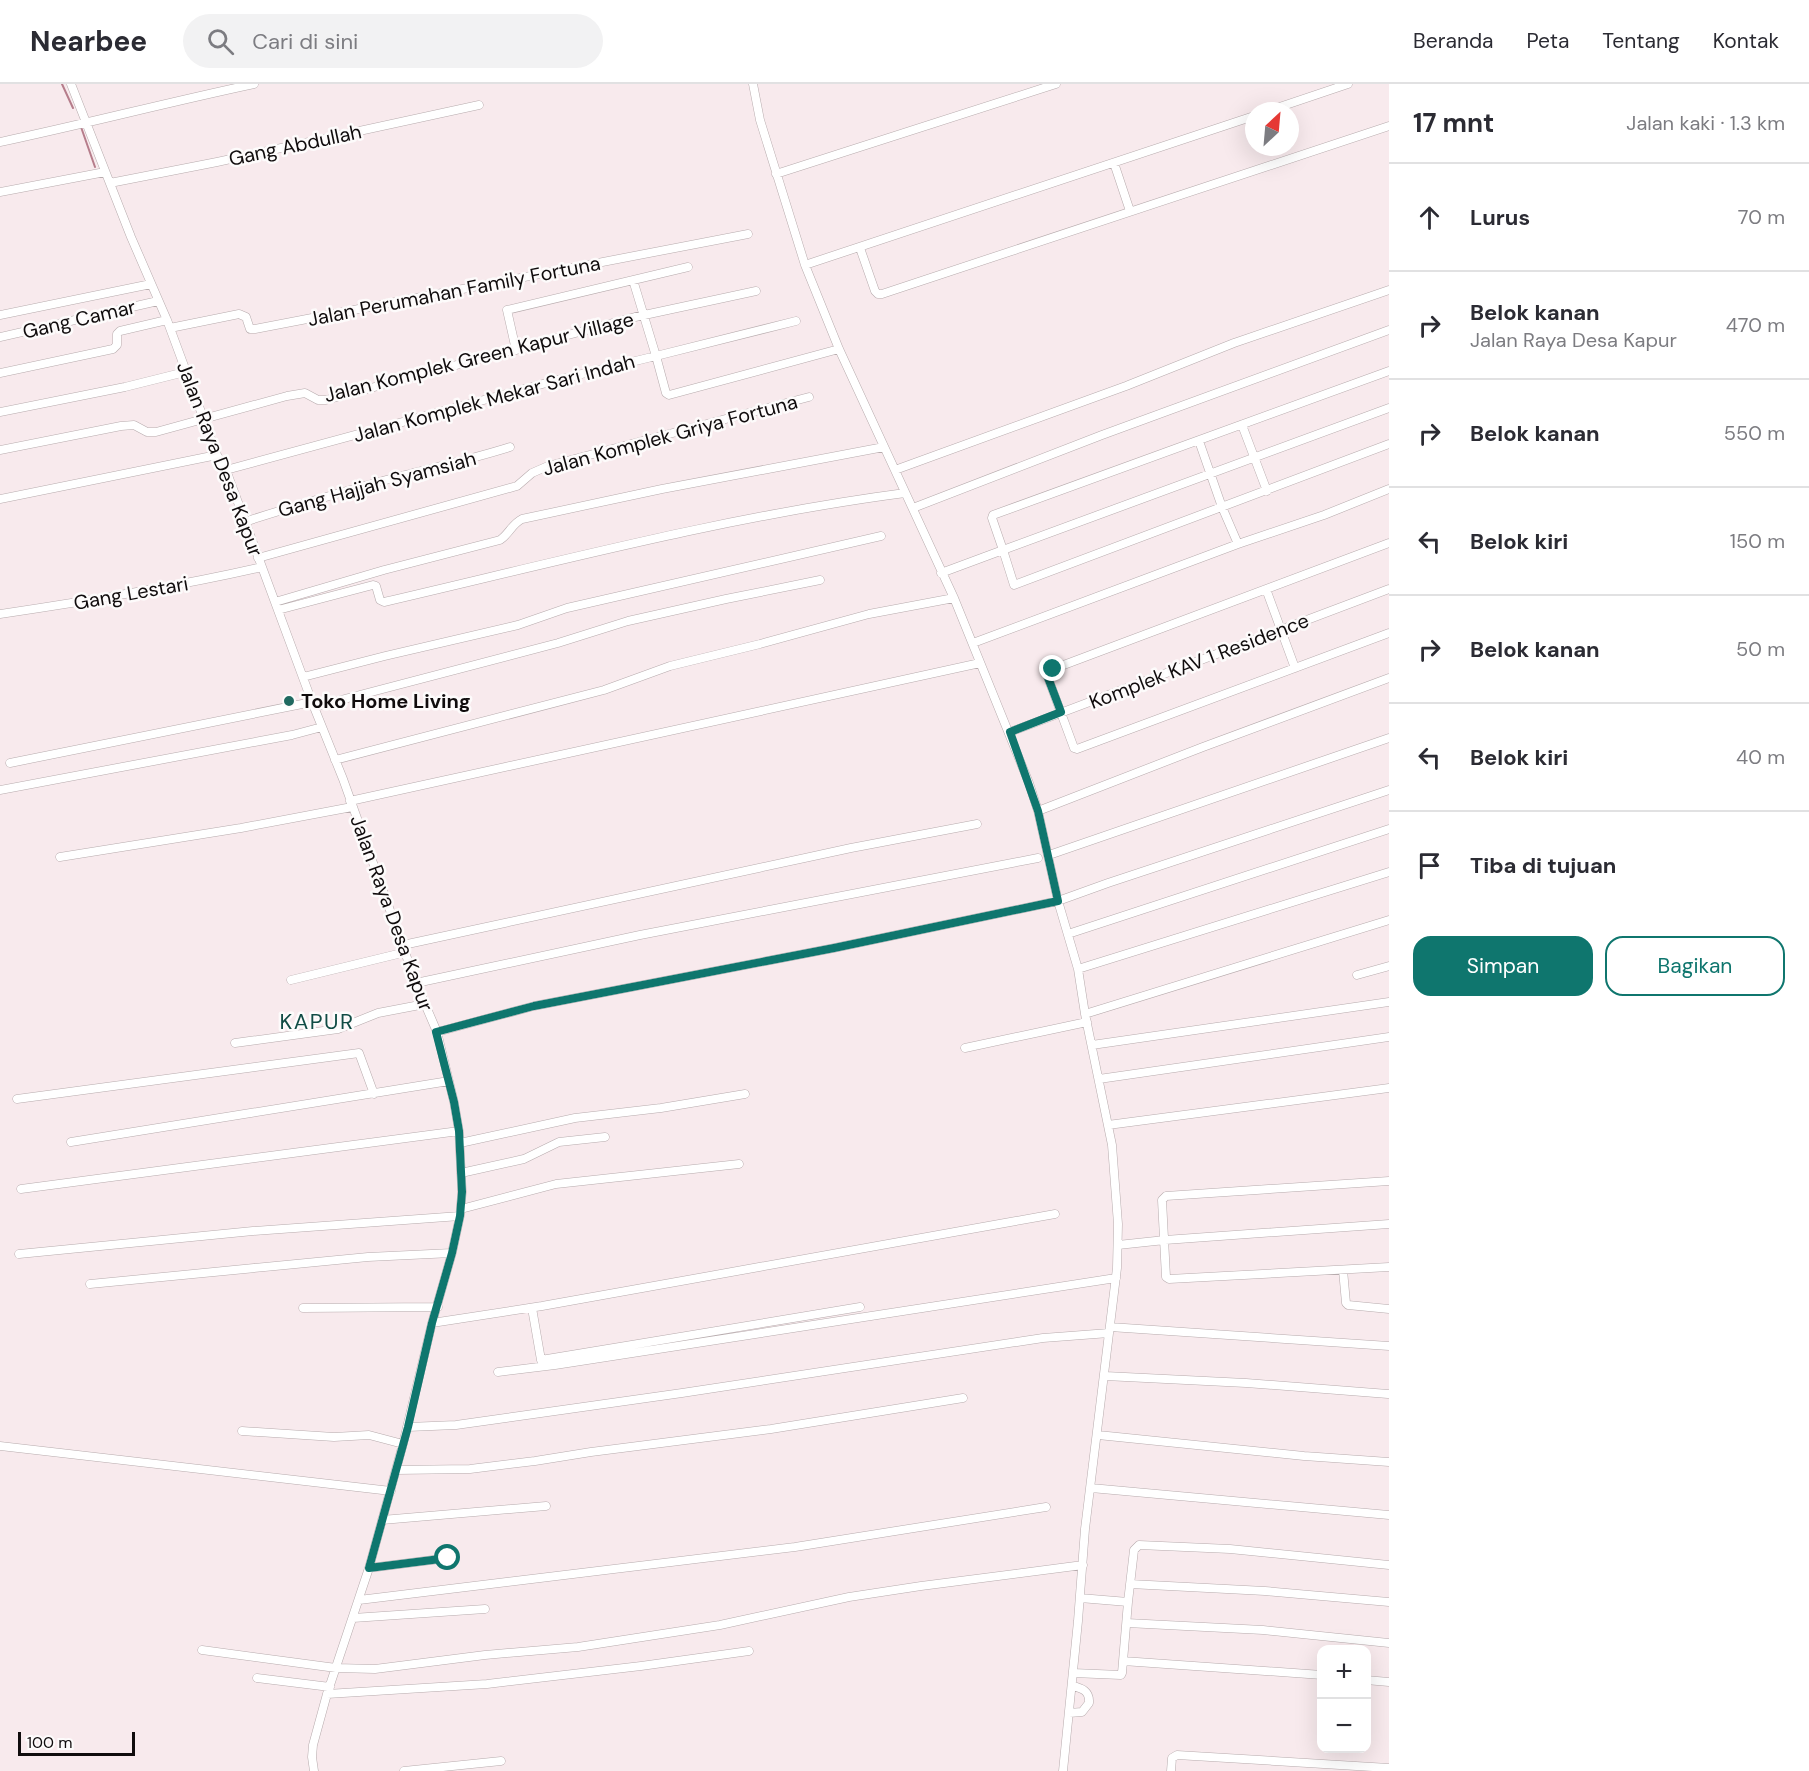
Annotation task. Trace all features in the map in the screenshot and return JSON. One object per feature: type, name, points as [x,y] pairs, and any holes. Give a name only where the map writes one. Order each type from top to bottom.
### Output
[{"type":"street","name":"Jalan Raya Desa Kapur","points":[[71,84],[168,324],[217,455],[226,470],[436,1032],[459,1131],[460,1213],[452,1253],[432,1323],[391,1491],[360,1600],[336,1668],[313,1745],[314,1771]]},
{"type":"street","points":[[0,142],[87,124],[254,84]]},
{"type":"street","points":[[753,84],[760,120],[804,265],[884,447],[954,598],[1010,732],[1038,811],[1058,901],[1078,969],[1108,1125],[1116,1185],[1118,1245],[1116,1278],[1085,1529],[1063,1771]]},
{"type":"street","points":[[776,174],[1056,84]]},
{"type":"street","points":[[1295,102],[1348,84]]},
{"type":"street","name":"Gang Abdullah","points":[[110,183],[480,105]]},
{"type":"street","points":[[804,265],[1245,119]]},
{"type":"street","points":[[860,248],[875,291],[882,294],[1389,126]]},
{"type":"street","points":[[1114,163],[1130,211]]},
{"type":"street","points":[[0,192],[105,172]]},
{"type":"street","name":"Jalan Perumahan Family Fortuna","points":[[168,324],[238,314],[246,316],[250,329],[255,330],[748,234]]},
{"type":"street","points":[[516,350],[507,310],[688,267]]},
{"type":"street","points":[[633,280],[656,356],[796,321]]},
{"type":"street","points":[[0,315],[151,284]]},
{"type":"street","points":[[895,470],[1115,390],[1234,343],[1389,290]]},
{"type":"street","name":"Jalan Komplek Green Kapur Village","points":[[0,450],[121,426],[134,425],[147,432],[156,432],[305,393],[318,400],[327,400],[643,316],[756,291]]},
{"type":"street","name":"Gang Camar","points":[[0,337],[158,301]]},
{"type":"street","points":[[0,373],[113,349],[117,345],[117,336],[120,332],[168,324]]},
{"type":"street","points":[[913,508],[1102,435],[1389,330]]},
{"type":"street","name":"Jalan Komplek Mekar Sari Indah","points":[[226,470],[561,379],[656,356],[666,393],[669,394],[840,349]]},
{"type":"street","points":[[1389,370],[993,515],[992,518],[1014,585],[1389,444]]},
{"type":"street","points":[[0,412],[125,387],[185,372]]},
{"type":"street","name":"Jalan Komplek Griya Fortuna","points":[[258,558],[517,486],[537,470],[574,459],[809,397]]},
{"type":"street","points":[[941,573],[1389,408]]},
{"type":"street","points":[[1242,425],[1267,491]]},
{"type":"street","points":[[1199,441],[1222,507],[1238,544]]},
{"type":"street","name":"Gang Hajjah Syamsiah","points":[[244,522],[322,497],[510,447]]},
{"type":"street","points":[[276,606],[384,570],[500,540],[516,522],[522,519],[884,447]]},
{"type":"street","points":[[0,499],[217,455]]},
{"type":"street","points":[[973,643],[1238,544],[1324,515],[1389,489]]},
{"type":"street","points":[[276,606],[371,585],[376,586],[380,600],[384,602],[784,511],[905,493]]},
{"type":"street","points":[[303,677],[518,625],[567,608],[881,536]]},
{"type":"street","points":[[1389,543],[1049,670],[1047,675],[1074,748],[1077,749],[1389,633]]},
{"type":"street","name":"Gang Lestari","points":[[0,614],[117,596],[262,567]]},
{"type":"street","points":[[10,763],[313,705],[558,643],[628,621],[819,580]]},
{"type":"street","points":[[1266,589],[1295,668]]},
{"type":"street","name":"Komplek KAV 1 Residence","points":[[1010,732],[1389,589]]},
{"type":"street","points":[[335,760],[604,690],[670,666],[869,614],[954,598]]},
{"type":"street","points":[[60,857],[241,828],[980,663]]},
{"type":"street","points":[[1038,811],[1389,678]]},
{"type":"street","points":[[0,790],[292,735],[322,727]]},
{"type":"street","points":[[1049,855],[1389,738]]},
{"type":"street","points":[[436,1032],[534,1006],[845,946],[1058,901],[1389,790]]},
{"type":"street","points":[[291,980],[404,949],[828,853],[977,824]]},
{"type":"street","points":[[1068,934],[1389,829]]},
{"type":"street","points":[[416,983],[651,932],[1038,858]]},
{"type":"street","points":[[1078,969],[1389,872]]},
{"type":"street","points":[[1085,1014],[1389,920]]},
{"type":"street","points":[[1357,975],[1389,966]]},
{"type":"street","points":[[1092,1046],[1389,1002]]},
{"type":"street","points":[[235,1043],[338,1029],[378,1013],[425,1004]]},
{"type":"street","points":[[965,1048],[1087,1023]]},
{"type":"street","points":[[1099,1080],[1389,1037]]},
{"type":"street","points":[[17,1099],[359,1053],[374,1094]]},
{"type":"street","points":[[70,1142],[448,1082]]},
{"type":"street","points":[[1108,1125],[1389,1088]]},
{"type":"street","points":[[460,1143],[575,1118],[661,1108],[745,1094]]},
{"type":"street","points":[[21,1189],[459,1131]]},
{"type":"street","points":[[461,1173],[524,1159],[560,1142],[605,1137]]},
{"type":"street","points":[[19,1254],[460,1213],[556,1184],[739,1164]]},
{"type":"street","points":[[1389,1181],[1166,1196],[1162,1200],[1166,1277],[1174,1280],[1389,1266]]},
{"type":"street","points":[[432,1323],[532,1308],[1055,1214]]},
{"type":"street","points":[[1118,1245],[1165,1239],[1389,1224]]},
{"type":"street","points":[[90,1284],[368,1257],[452,1253]]},
{"type":"street","points":[[1342,1270],[1348,1305],[1389,1309]]},
{"type":"street","points":[[498,1372],[1116,1278]]},
{"type":"street","points":[[303,1308],[438,1307]]},
{"type":"street","points":[[532,1308],[541,1360],[860,1307]]},
{"type":"street","points":[[408,1427],[456,1425],[1109,1330],[1389,1346]]},
{"type":"street","points":[[1105,1376],[1246,1383],[1388,1394]]},
{"type":"street","points":[[396,1470],[470,1469],[535,1461],[771,1429],[963,1398]]},
{"type":"street","points":[[242,1431],[334,1437],[369,1436],[390,1439],[403,1444]]},
{"type":"street","points":[[1098,1435],[1389,1462]]},
{"type":"street","points":[[0,1446],[391,1491]]},
{"type":"street","points":[[1091,1488],[1389,1515]]},
{"type":"street","points":[[382,1520],[546,1506]]},
{"type":"street","points":[[360,1600],[795,1547],[1046,1507]]},
{"type":"street","points":[[1073,1672],[1121,1675],[1134,1550],[1139,1545],[1230,1549],[1389,1565]]},
{"type":"street","points":[[369,1568],[448,1558]]},
{"type":"street","points":[[202,1650],[336,1668],[375,1669],[485,1655],[578,1647],[720,1625],[849,1597],[1083,1565]]},
{"type":"street","points":[[1130,1584],[1265,1591],[1389,1602]]},
{"type":"street","points":[[1080,1598],[1128,1602]]},
{"type":"street","points":[[353,1618],[485,1610]]},
{"type":"street","points":[[1126,1623],[1226,1627],[1389,1643]]},
{"type":"street","points":[[256,1678],[329,1691],[487,1684],[629,1668],[749,1651]]},
{"type":"street","points":[[1123,1660],[1317,1675]]},
{"type":"street","points":[[1371,1680],[1389,1682]]},
{"type":"street","points":[[1069,1713],[1082,1712],[1089,1703],[1089,1696],[1084,1690],[1072,1686]]},
{"type":"street","points":[[1171,1771],[1172,1758],[1177,1755],[1389,1768]]},
{"type":"street","points":[[404,1771],[501,1761]]},
{"type":"waterway","points":[[62,84],[73,108]]},
{"type":"waterway","points":[[81,127],[95,167]]},
{"type":"place","name":"Toko Home Living","points":[[289,701]]},
{"type":"district","name":"KAPUR","points":[[317,1021]]},
{"type":"route","points":[[448,1558],[369,1568],[408,1427],[460,1216],[462,1192],[459,1131],[436,1032],[534,1006],[834,948],[1058,901],[1038,811],[1010,732],[1061,712],[1047,675],[1049,670],[1053,669]]}]
